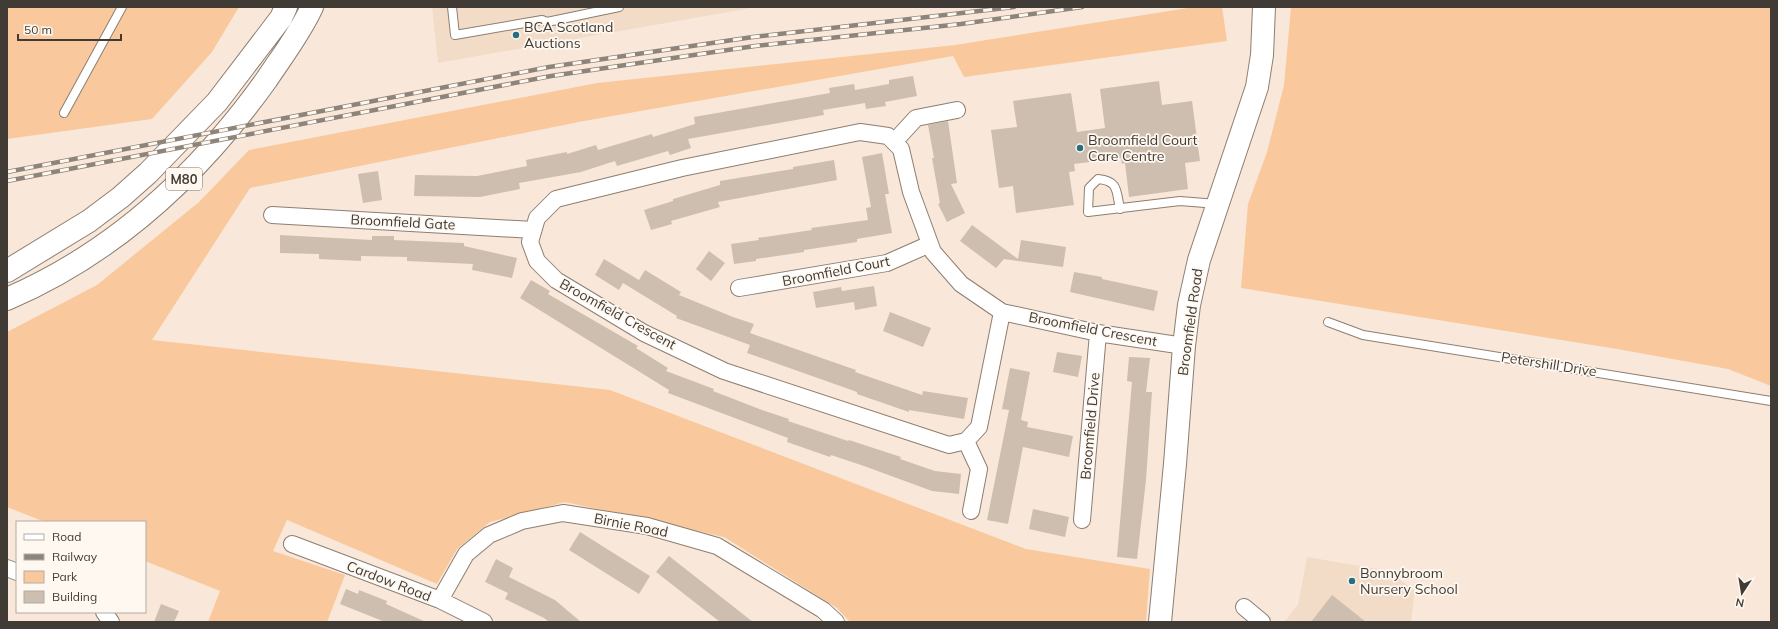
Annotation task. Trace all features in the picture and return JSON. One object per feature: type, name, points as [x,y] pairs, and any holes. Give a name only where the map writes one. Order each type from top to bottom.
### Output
[{"type":"main road","name":"M80","points":[[7,271],[89,221],[121,197],[148,173],[217,102],[281,18],[286,7]]},
{"type":"main road","name":"M80","points":[[7,299],[75,264],[124,230],[178,184],[241,116],[302,28],[312,7]]},
{"type":"main road","name":"Broomfield Road","points":[[1160,622],[1176,464],[1184,346],[1190,305],[1199,260],[1257,87],[1262,55],[1264,10]]},
{"type":"street","points":[[894,142],[916,118],[957,110]]},
{"type":"street","name":"Broomfield Crescent","points":[[966,441],[949,445],[724,371],[644,333],[556,280],[537,261],[530,242],[537,218],[556,199],[682,168],[860,132],[888,136],[901,149],[911,192],[933,252],[961,284],[1002,312],[1098,333],[1184,346]]},
{"type":"street","name":"Broomfield Gate","points":[[272,215],[533,230]]},
{"type":"street","name":"Broomfield Court","points":[[739,288],[887,263],[930,244]]},
{"type":"street","points":[[971,511],[978,469],[966,441],[979,427],[1002,312]]},
{"type":"street","name":"Broomfield Drive","points":[[1082,520],[1098,333]]},
{"type":"street","name":"Birnie Road","points":[[440,600],[466,554],[489,535],[522,521],[563,513],[647,526],[717,546],[823,610],[836,622]]},
{"type":"street","name":"Cardow Road","points":[[292,544],[440,600],[484,622]]},
{"type":"street","points":[[1244,607],[1262,622]]},
{"type":"street","points":[[105,613],[111,622]]},
{"type":"lane","points":[[64,113],[122,7]]},
{"type":"lane","points":[[452,7],[455,35],[542,20],[547,22],[619,7]]},
{"type":"lane","points":[[1120,209],[1115,186],[1108,180],[1098,179],[1088,188],[1088,212],[1120,209],[1180,200],[1218,204]]},
{"type":"lane","name":"Petershill Drive","points":[[1328,322],[1363,335],[1771,401]]},
{"type":"shaded area","name":"BCA Scotland Auctions","points":[[432,7],[757,7],[438,63]]},
{"type":"shaded area","name":"Bonnybroom Nursery School","points":[[1307,557],[1389,571],[1415,591],[1411,622],[1284,622],[1298,605]]},
{"type":"green space","points":[[7,7],[239,7],[212,52],[152,119],[7,139]]},
{"type":"green space","points":[[1194,7],[1222,7],[1227,41],[964,77],[953,56],[584,121],[250,188],[152,340],[610,390],[1026,549],[1150,569],[1146,622],[850,622],[837,608],[724,537],[565,502],[490,522],[457,549],[437,584],[287,520],[273,551],[345,575],[327,622],[208,622],[220,591],[146,561],[146,521],[42,521],[7,507],[7,332],[97,285],[199,202],[249,150],[597,83],[955,45]]},
{"type":"green space","points":[[1291,7],[1771,7],[1771,386],[1728,369],[1617,349],[1241,288],[1248,204],[1267,152],[1284,85]]},
{"type":"building","points":[[913,76],[917,96],[885,102],[886,106],[866,109],[865,103],[823,110],[824,115],[688,139],[691,148],[670,155],[668,151],[617,166],[615,161],[581,172],[519,183],[520,189],[480,197],[414,196],[415,175],[477,176],[527,166],[526,160],[567,152],[567,154],[596,145],[598,150],[652,134],[653,137],[695,124],[694,117],[830,93],[829,88],[854,84],[855,90],[889,84],[889,80]]},
{"type":"building","name":"Broomfield Court Care Centre","points":[[1159,81],[1162,105],[1192,101],[1200,161],[1185,163],[1188,189],[1129,197],[1125,163],[1122,164],[1121,158],[1074,164],[1075,171],[1069,172],[1074,205],[1016,213],[1013,186],[999,188],[991,130],[1017,127],[1013,101],[1071,93],[1077,132],[1105,128],[1100,89]]},
{"type":"building","points":[[948,121],[957,183],[951,184],[965,213],[947,222],[938,204],[940,203],[928,125]]},
{"type":"building","points":[[882,153],[889,194],[885,194],[892,233],[857,239],[857,242],[804,250],[804,252],[756,259],[756,261],[734,264],[731,244],[759,240],[758,238],[812,230],[811,228],[868,220],[866,208],[871,207],[862,157]]},
{"type":"building","points":[[834,160],[837,180],[718,202],[720,207],[671,221],[672,224],[651,230],[644,210],[673,201],[673,199],[720,185],[720,181],[793,169],[793,167]]},
{"type":"building","points":[[378,171],[382,200],[363,203],[358,174]]},
{"type":"building","points":[[972,225],[1018,259],[1021,240],[1066,247],[1063,267],[1004,259],[996,268],[960,241]]},
{"type":"building","points":[[280,235],[372,240],[372,236],[394,236],[394,240],[464,243],[464,246],[517,258],[512,278],[472,270],[473,264],[407,261],[407,257],[361,256],[361,261],[319,259],[319,254],[280,253]]},
{"type":"building","points":[[709,251],[725,263],[711,281],[696,269]]},
{"type":"building","points":[[604,259],[639,280],[645,270],[681,292],[679,295],[754,324],[750,333],[922,395],[923,391],[968,398],[964,419],[909,410],[909,412],[747,353],[750,345],[676,318],[677,316],[623,283],[619,290],[595,275]]},
{"type":"building","points":[[1074,272],[1102,277],[1102,279],[1158,291],[1154,311],[1070,292]]},
{"type":"building","points":[[531,280],[550,291],[548,294],[638,346],[636,348],[668,368],[666,371],[714,389],[713,391],[789,419],[788,421],[901,457],[900,459],[935,471],[961,474],[959,494],[932,491],[831,455],[830,457],[787,442],[788,438],[668,393],[669,390],[520,298]]},
{"type":"building","points":[[874,286],[877,306],[855,310],[854,302],[816,308],[813,292],[841,287],[842,291]]},
{"type":"building","points":[[890,312],[931,328],[923,347],[883,331]]},
{"type":"building","points":[[1057,352],[1082,356],[1078,377],[1053,372]]},
{"type":"building","points":[[1129,357],[1150,358],[1146,392],[1152,392],[1146,480],[1137,559],[1117,557],[1132,382],[1127,381]]},
{"type":"building","points":[[1010,368],[1030,372],[1021,420],[1028,422],[1027,427],[1073,436],[1069,457],[1023,447],[1008,524],[987,520],[1009,410],[1002,409]]},
{"type":"building","points":[[1033,509],[1069,517],[1065,537],[1029,529]]},
{"type":"building","points":[[580,532],[650,576],[639,594],[569,550]]},
{"type":"building","points":[[669,556],[753,622],[720,622],[656,572]]},
{"type":"building","points":[[496,559],[513,568],[509,577],[555,600],[581,622],[549,622],[544,618],[505,599],[508,593],[485,582]]},
{"type":"building","points":[[346,589],[358,594],[359,590],[387,601],[386,604],[426,622],[385,622],[340,604]]},
{"type":"building","points":[[1332,595],[1366,622],[1311,622]]},
{"type":"building","points":[[161,604],[179,611],[174,622],[154,622]]},
{"type":"railway","points":[[7,172],[549,67],[753,37],[1014,7]]},
{"type":"railway","points":[[7,181],[551,76],[755,46],[961,24],[1082,7]]},
{"type":"place","name":"BCA Scotland Auctions","points":[[516,35]]},
{"type":"place","name":"Broomfield Court Care Centre","points":[[1080,148]]},
{"type":"place","name":"Bonnybroom Nursery School","points":[[1352,581]]}]
